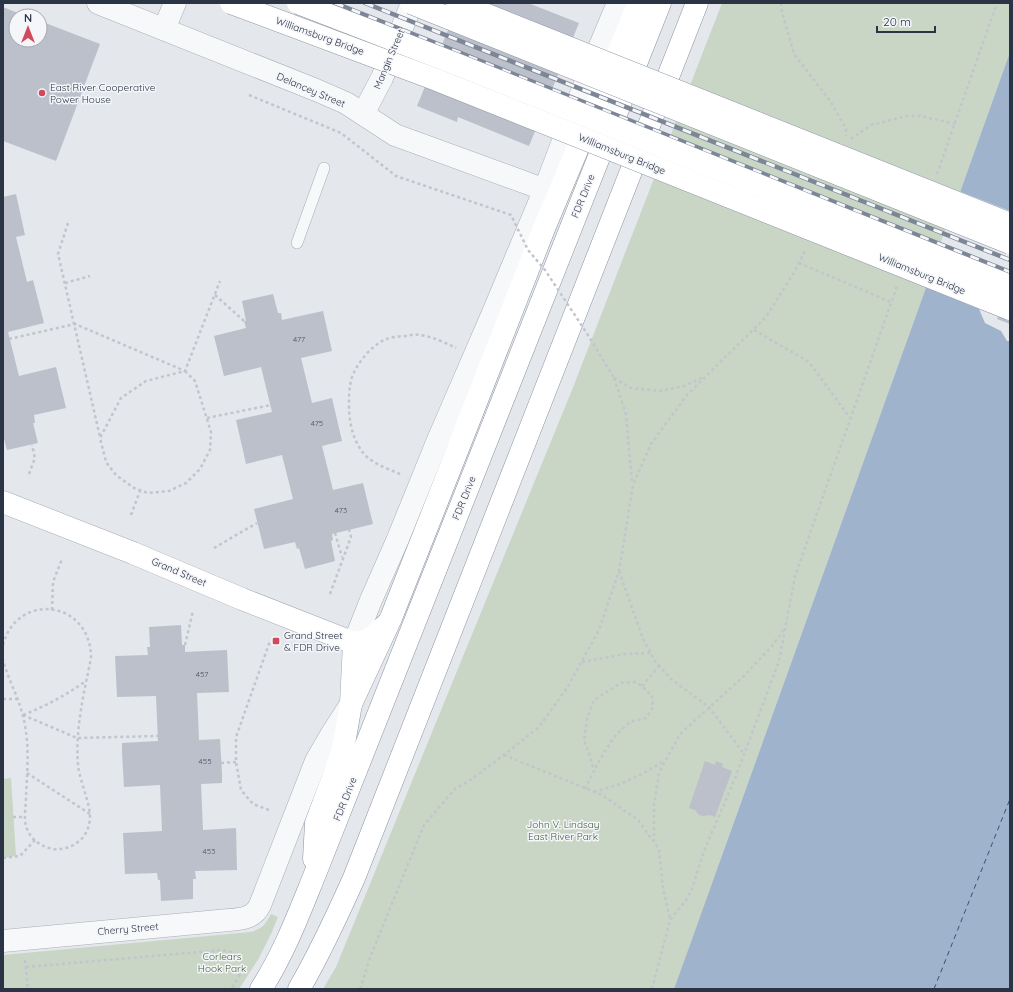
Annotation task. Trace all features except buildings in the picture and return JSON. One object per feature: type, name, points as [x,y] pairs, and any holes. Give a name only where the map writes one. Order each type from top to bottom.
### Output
[{"type":"main road","name":"Williamsburg Bridge","points":[[232,3],[437,80],[1010,309]]},
{"type":"main road","points":[[298,3],[456,64],[1010,286]]},
{"type":"main road","points":[[411,3],[1010,243]]},
{"type":"main road","points":[[457,3],[1010,224]]},
{"type":"main road","points":[[351,704],[391,618],[545,226],[639,3]]},
{"type":"main road","name":"FDR Drive","points":[[261,989],[280,956],[295,923],[660,3]]},
{"type":"main road","points":[[299,989],[325,941],[354,878],[697,4]]},
{"type":"main road","name":"Grand Street","points":[[3,502],[354,643]]},
{"type":"main road","points":[[313,878],[316,823],[341,756],[351,704],[354,643],[364,641],[372,637],[385,626],[391,618]]},
{"type":"street","name":"Delancey Street","points":[[98,3],[316,90],[346,104],[396,135],[525,182],[544,191]]},
{"type":"street","points":[[164,29],[175,3]]},
{"type":"street","name":"Mangin Street","points":[[363,114],[382,78],[411,3]]},
{"type":"street","points":[[354,643],[438,440],[544,191],[592,65],[618,3]]},
{"type":"street","name":"Cherry Street","points":[[3,941],[229,920],[247,918],[252,915],[258,910],[316,761],[330,734],[351,704]]},
{"type":"lane","points":[[297,243],[324,168]]},
{"type":"path","points":[[781,3],[782,12],[794,54],[831,102],[846,129],[847,141],[871,125],[907,116],[921,116],[955,124]]},
{"type":"path","points":[[936,176],[997,3]]},
{"type":"path","points":[[249,95],[341,133],[396,176],[511,215],[528,250],[545,270],[614,378],[626,414],[632,485],[619,571],[599,630],[567,688],[539,728],[504,756],[455,789],[424,825],[371,955],[360,989]]},
{"type":"path","points":[[9,339],[75,324],[185,371],[196,382],[211,432],[210,450],[200,469],[186,483],[169,491],[148,493],[134,488],[116,475],[106,462],[75,324],[58,254],[68,223]]},
{"type":"path","points":[[632,485],[651,444],[687,395],[766,317],[806,251],[808,243]]},
{"type":"path","points":[[799,263],[891,302]]},
{"type":"path","points":[[65,283],[90,276]]},
{"type":"path","points":[[652,989],[670,920],[686,900],[692,889],[704,851],[744,754],[779,661],[795,576],[899,280]]},
{"type":"path","points":[[185,371],[220,281]]},
{"type":"path","points":[[215,295],[244,321]]},
{"type":"path","points":[[754,330],[808,362],[850,418]]},
{"type":"path","points":[[400,474],[375,463],[366,456],[358,446],[352,430],[349,411],[349,391],[353,375],[361,359],[386,339],[419,334],[435,338],[457,348]]},
{"type":"path","points":[[100,438],[121,398],[146,381],[185,371]]},
{"type":"path","points":[[614,378],[631,388],[660,391],[684,386],[707,375]]},
{"type":"path","points":[[208,418],[271,405]]},
{"type":"path","points":[[28,474],[35,458],[32,445]]},
{"type":"path","points":[[132,515],[140,491]]},
{"type":"path","points":[[214,548],[258,523]]},
{"type":"path","points":[[330,594],[351,537],[349,529]]},
{"type":"path","points":[[335,533],[342,558]]},
{"type":"path","points":[[52,610],[53,582],[62,559]]},
{"type":"path","points":[[619,571],[643,638],[655,661],[671,679],[709,708],[744,754]]},
{"type":"path","points":[[3,645],[9,630],[19,619],[33,611],[52,610],[64,613],[71,617],[86,634],[90,650],[90,658],[77,738],[78,768],[90,814],[89,826],[84,836],[80,840],[65,849],[53,849],[42,845],[35,840],[27,828],[25,817],[27,772],[26,733],[23,715],[18,699],[3,660]]},
{"type":"path","points":[[185,645],[193,611]]},
{"type":"path","points":[[654,842],[654,805],[659,773],[680,734],[743,677],[772,646],[786,627]]},
{"type":"path","points":[[268,810],[253,804],[241,790],[236,762],[236,737],[270,641]]},
{"type":"path","points":[[582,662],[625,654],[650,653]]},
{"type":"path","points":[[642,686],[659,666]]},
{"type":"path","points":[[23,715],[42,708],[71,692],[86,680]]},
{"type":"path","points":[[585,789],[603,754],[615,736],[630,722],[646,718],[653,707],[652,696],[636,682],[621,683],[594,700],[587,719],[584,740],[594,771]]},
{"type":"path","points":[[3,699],[18,699]]},
{"type":"path","points":[[23,715],[77,738],[158,736]]},
{"type":"path","points":[[504,756],[602,795],[638,820],[659,849],[663,888],[670,920]]},
{"type":"path","points":[[594,792],[620,784],[665,761]]},
{"type":"path","points":[[221,763],[236,762]]},
{"type":"path","points":[[27,772],[90,814]]},
{"type":"path","points":[[13,817],[25,817]]},
{"type":"path","points":[[3,858],[20,856],[35,840]]},
{"type":"path","points":[[28,989],[26,967],[222,950],[233,952],[240,956],[242,963],[242,970],[231,989]]},
{"type":"green space","name":"John V. Lindsay East River Park","points":[[722,3],[1010,3],[1010,52],[674,989],[323,989],[336,967],[572,390]]},
{"type":"green space","points":[[11,778],[16,856],[3,858],[3,779]]},
{"type":"green space","name":"Corlears Hook Park","points":[[271,914],[278,917],[271,934],[259,958],[239,989],[3,989],[3,955],[251,932],[263,926]]},
{"type":"water","points":[[1010,52],[1010,989],[674,989],[928,282]]},
{"type":"pier","points":[[959,191],[1010,211],[1010,341],[1007,341],[1001,331],[985,323],[979,309],[925,287]]},
{"type":"ferry route","points":[[934,989],[1010,799]]},
{"type":"railway","points":[[335,3],[1010,272]]},
{"type":"railway","points":[[365,3],[1010,260]]},
{"type":"place","name":"East River Cooperative Power House","points":[[42,93]]},
{"type":"place","name":"Grand Street & FDR Drive","points":[[276,641]]}]
